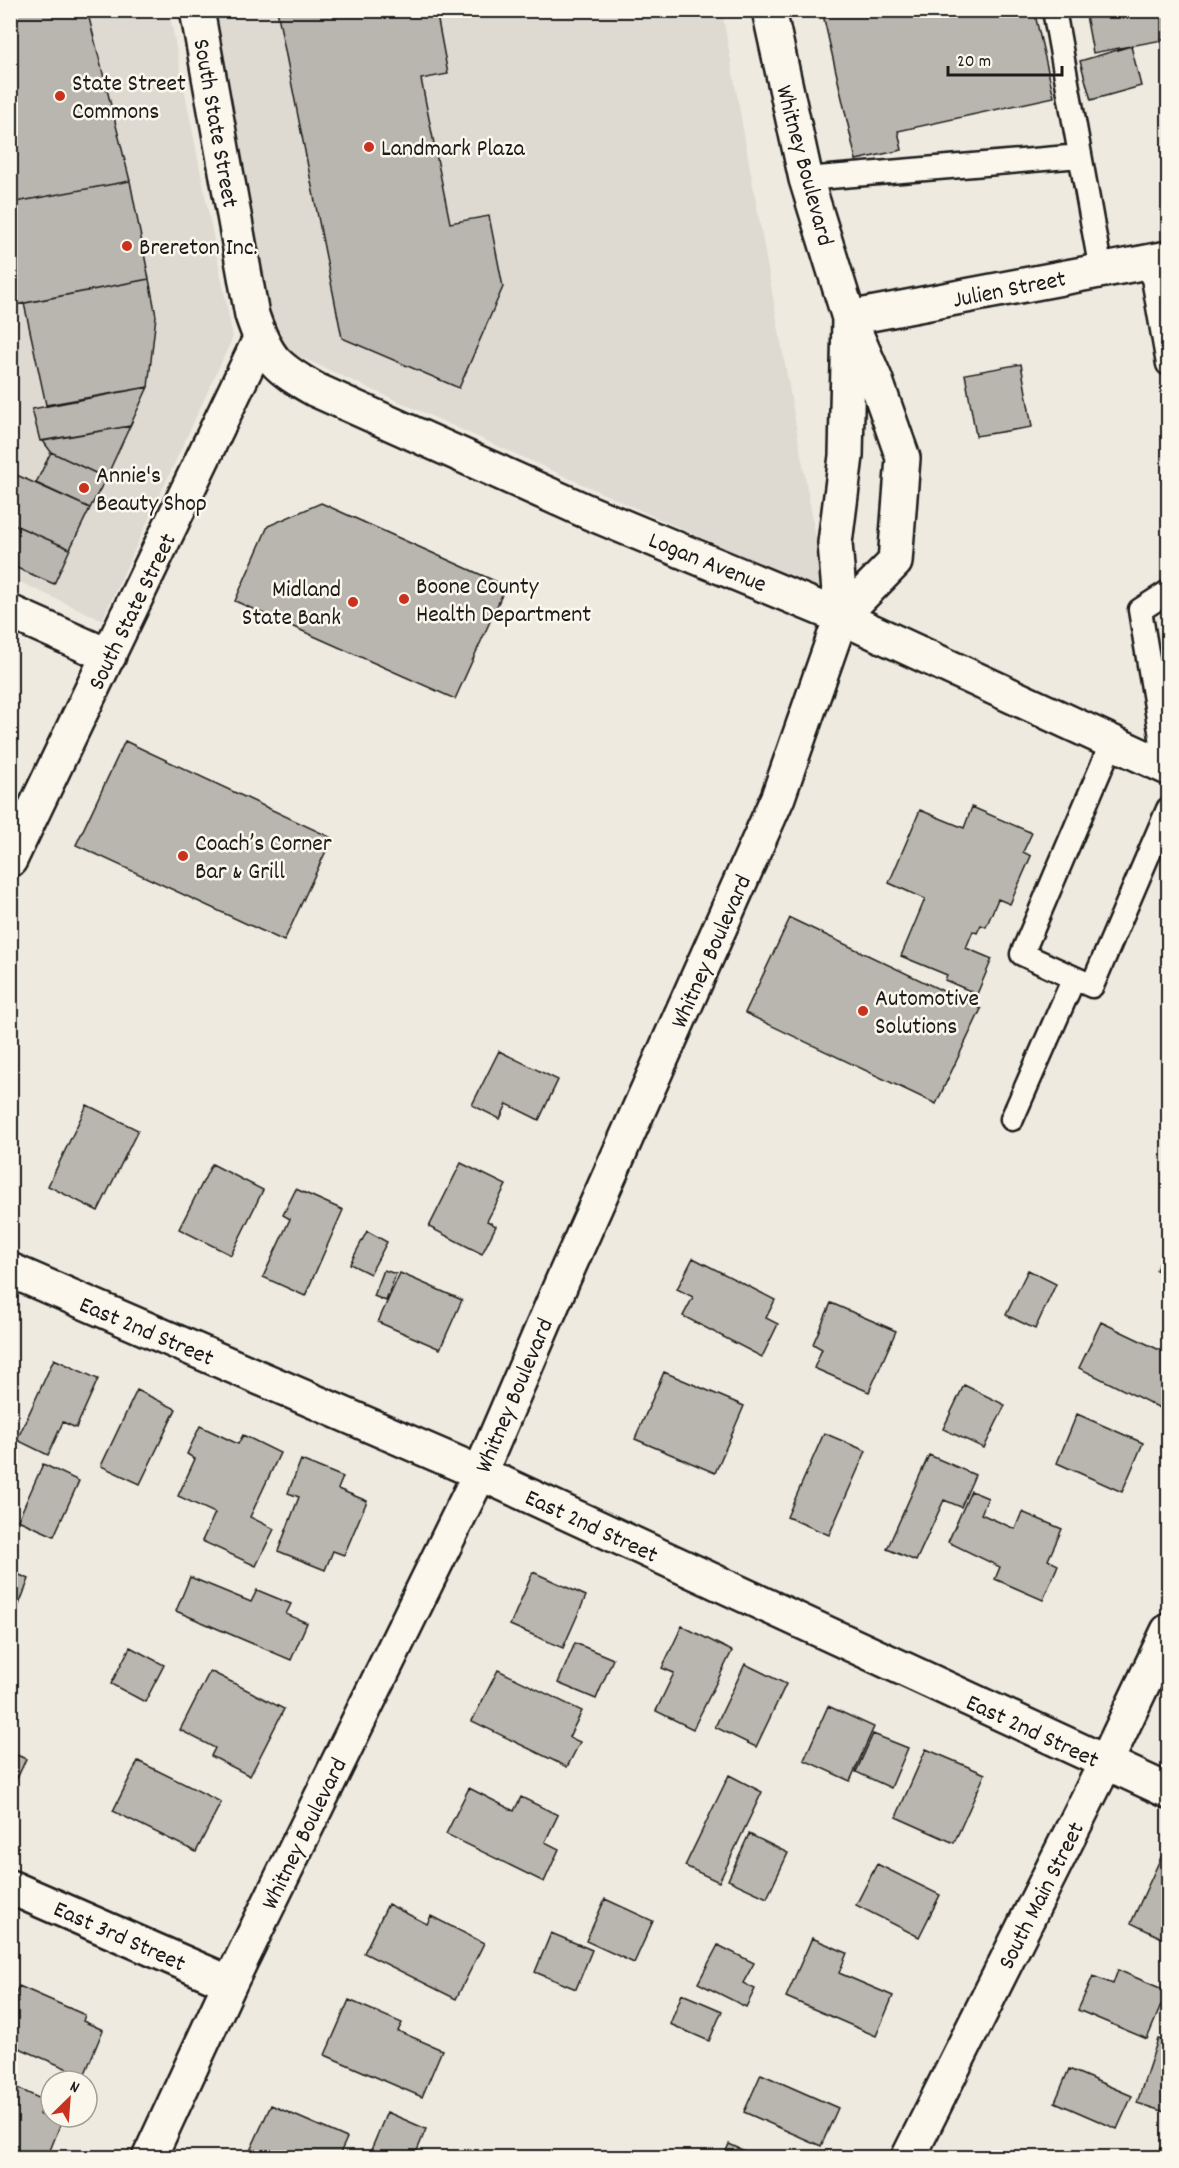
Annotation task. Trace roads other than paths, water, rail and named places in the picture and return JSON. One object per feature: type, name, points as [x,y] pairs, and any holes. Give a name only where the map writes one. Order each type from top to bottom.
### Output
[{"type":"street","name":"South State Street","points":[[10,860],[260,339],[252,315],[197,10]]},
{"type":"street","name":"Whitney Boulevard","points":[[769,10],[806,179],[849,318],[875,378],[903,458],[895,562],[841,617]]},
{"type":"street","name":"Julien Street","points":[[849,318],[1159,260]]},
{"type":"street","name":"Whitney Boulevard","points":[[149,2157],[230,1983],[480,1473],[562,1282],[778,797],[841,617],[835,543],[846,456],[849,318]]},
{"type":"street","name":"Logan Avenue","points":[[260,339],[267,354],[289,375],[316,390],[588,512],[841,617],[1167,767]]},
{"type":"street","points":[[10,612],[109,656]]},
{"type":"street","name":"East 2nd Street","points":[[10,1270],[480,1473],[1168,1791]]},
{"type":"street","name":"South Main Street","points":[[908,2157],[1106,1764],[1168,1632]]},
{"type":"street","name":"East 3rd Street","points":[[10,1887],[230,1983]]},
{"type":"lane","points":[[1054,10],[1101,271]]},
{"type":"lane","points":[[806,179],[1080,156]]},
{"type":"lane","points":[[1159,260],[1168,364]]},
{"type":"lane","points":[[1167,767],[1140,610],[1168,592]]},
{"type":"lane","points":[[1112,742],[1022,954],[1092,986],[1168,809]]},
{"type":"lane","points":[[1012,1119],[1074,978]]},
{"type":"place","name":"State Street Commons","points":[[60,96]]},
{"type":"place","name":"Landmark Plaza","points":[[369,147]]},
{"type":"place","name":"Brereton Inc.","points":[[127,246]]},
{"type":"place","name":"Annie's Beauty Shop","points":[[84,488]]},
{"type":"place","name":"Boone County Health Department","points":[[404,599]]},
{"type":"place","name":"Midland State Bank","points":[[353,602]]},
{"type":"place","name":"Coach’s Corner Bar & Grill","points":[[183,856]]},
{"type":"place","name":"Automotive Solutions","points":[[863,1011]]}]
